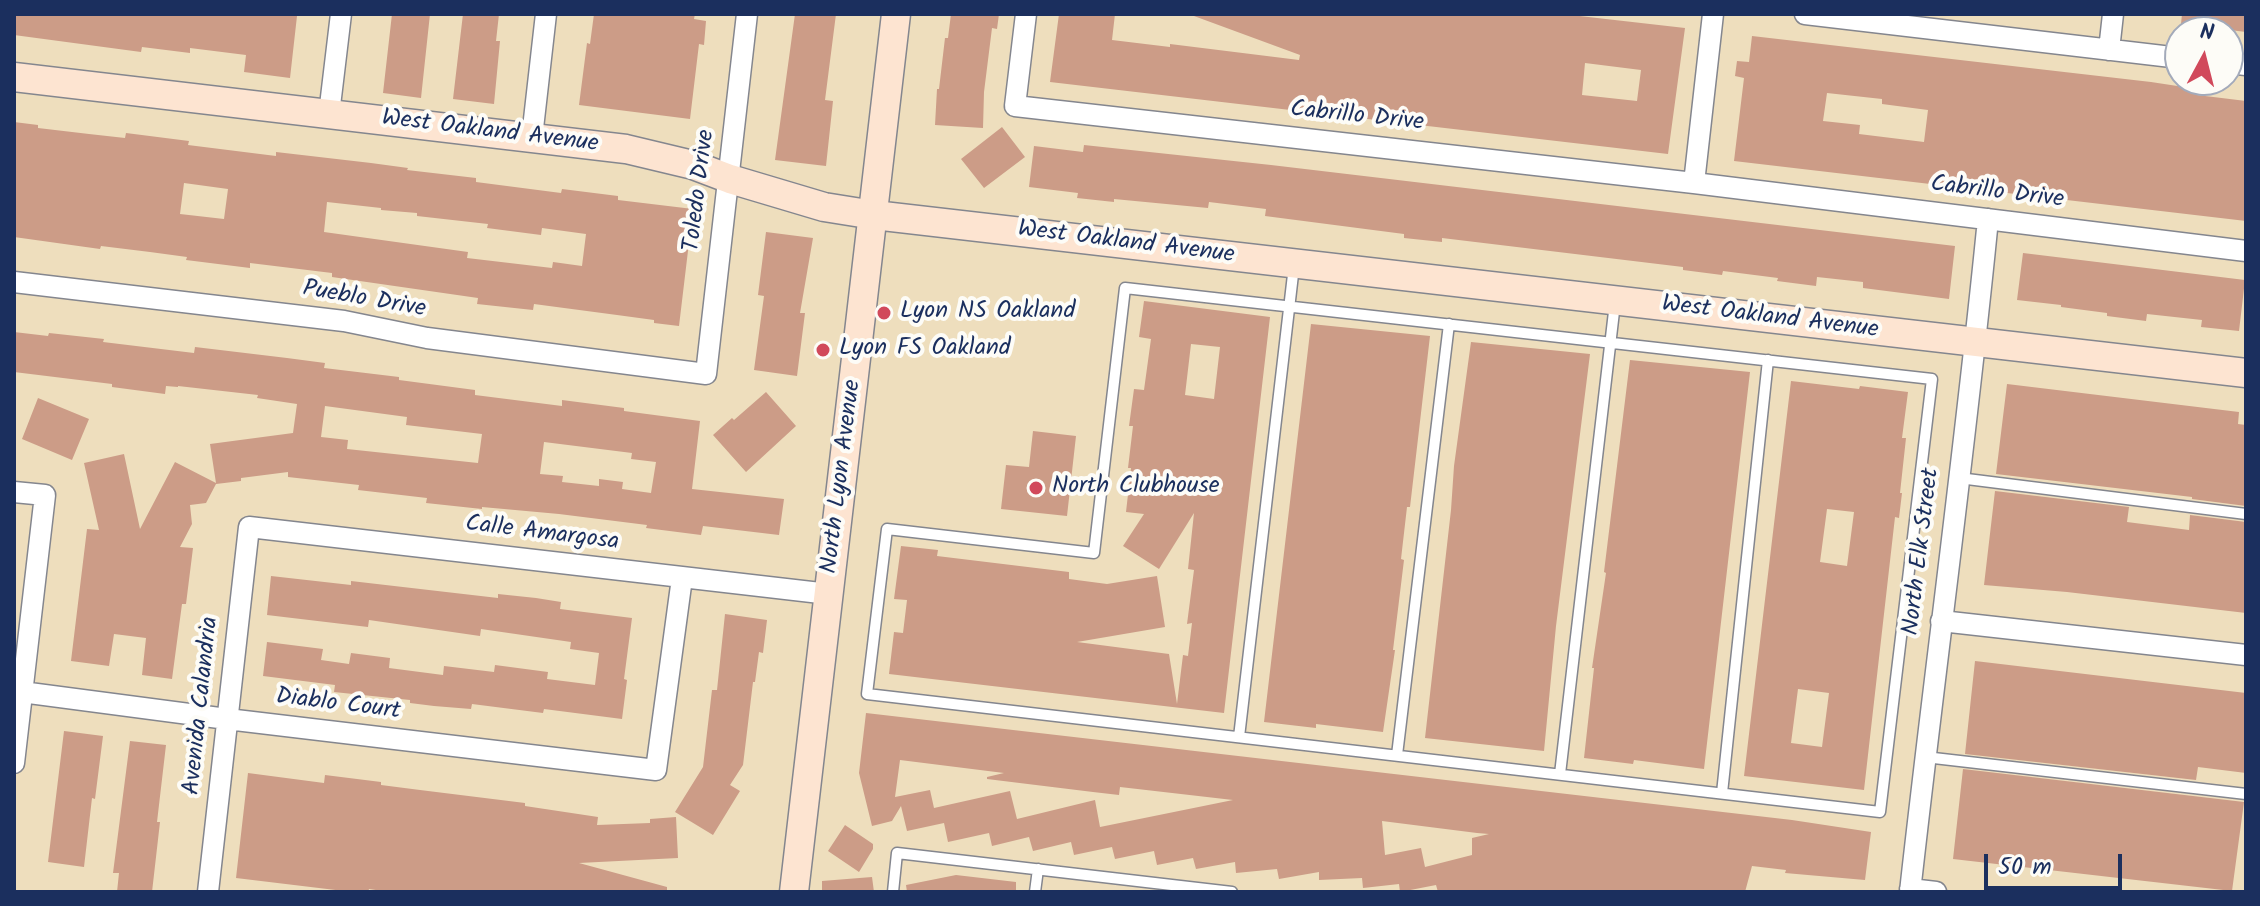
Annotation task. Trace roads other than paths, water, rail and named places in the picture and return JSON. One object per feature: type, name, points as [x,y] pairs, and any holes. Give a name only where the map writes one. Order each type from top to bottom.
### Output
[{"type":"street","points":[[329,114],[341,14]]},
{"type":"street","points":[[532,137],[546,14]]},
{"type":"street","name":"Toledo Drive","points":[[706,374],[747,14]]},
{"type":"street","name":"North Lyon Avenue","points":[[794,892],[896,14]]},
{"type":"street","name":"Cabrillo Drive","points":[[1026,14],[1015,106],[1694,183],[2246,251]]},
{"type":"street","points":[[1694,183],[1713,14]]},
{"type":"street","points":[[1805,14],[1923,21],[2164,56]]},
{"type":"street","points":[[2109,50],[2113,14]]},
{"type":"street","name":"West Oakland Avenue","points":[[14,77],[626,149],[693,165],[824,207],[874,215],[2246,373]]},
{"type":"street","name":"North Elk Street","points":[[1910,890],[1988,219]]},
{"type":"street","name":"Pueblo Drive","points":[[14,282],[344,321],[427,338],[706,374]]},
{"type":"street","points":[[14,492],[45,495],[19,692],[14,763]]},
{"type":"street","name":"Calle Amargosa","points":[[249,527],[829,594]]},
{"type":"street","name":"Avenida Calandria","points":[[208,892],[249,527]]},
{"type":"street","name":"Diablo Court","points":[[19,692],[656,770],[682,578]]},
{"type":"street","points":[[1941,621],[2246,655]]},
{"type":"street","points":[[1910,890],[1936,892]]},
{"type":"lane","points":[[1239,737],[1294,264]]},
{"type":"lane","points":[[1125,288],[1289,306],[1932,379],[1880,812],[867,694],[887,529],[1094,553],[1125,288]]},
{"type":"lane","points":[[1560,774],[1615,301]]},
{"type":"lane","points":[[1397,755],[1449,324]]},
{"type":"lane","points":[[1722,793],[1768,360]]},
{"type":"lane","points":[[1959,478],[2246,514]]},
{"type":"lane","points":[[1925,757],[2246,794]]},
{"type":"lane","points":[[893,892],[897,853],[1038,869],[1159,888],[1232,892]]},
{"type":"lane","points":[[1035,892],[1038,869]]},
{"type":"place","name":"Lyon NS Oakland","points":[[884,313]]},
{"type":"place","name":"Lyon FS Oakland","points":[[823,350]]},
{"type":"place","name":"North Clubhouse","points":[[1036,488]]}]
